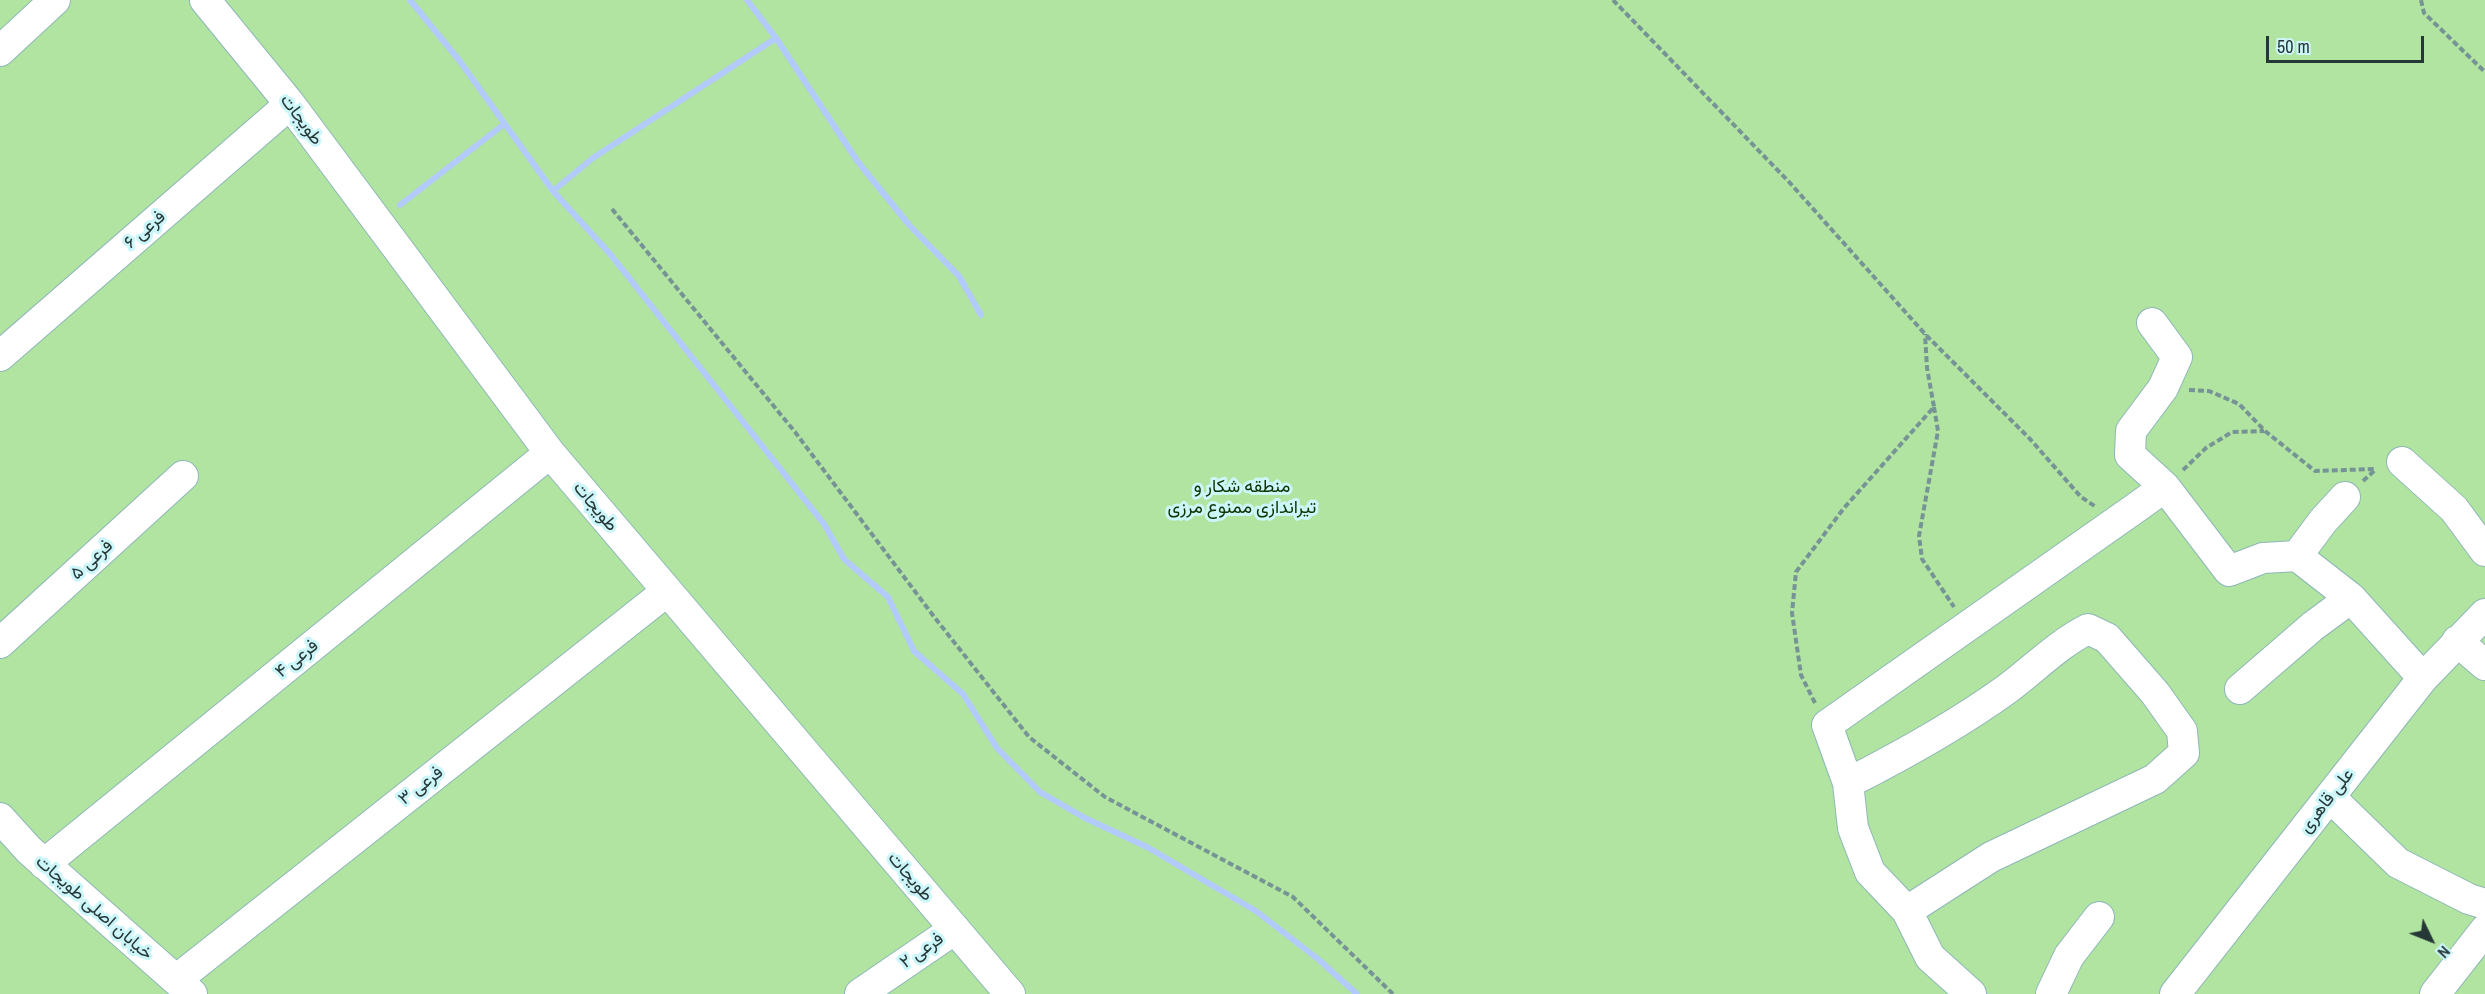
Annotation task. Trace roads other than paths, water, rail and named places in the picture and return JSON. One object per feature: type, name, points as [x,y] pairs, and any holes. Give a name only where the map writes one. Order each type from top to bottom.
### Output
[{"type":"street","points":[[0,51],[55,0]]},
{"type":"street","name":"طویجات","points":[[206,0],[290,104],[550,453],[1010,994]]},
{"type":"street","name":"فرعی ۶","points":[[0,356],[290,104]]},
{"type":"street","points":[[2152,323],[2177,357],[2163,388],[2131,431],[2130,455],[2165,487],[2229,571],[2263,558],[2297,556],[2351,598],[2423,678]]},
{"type":"street","name":"فرعی ۴","points":[[44,864],[550,453]]},
{"type":"street","points":[[2389,466],[2454,509],[2485,551]]},
{"type":"street","name":"فرعی ۵","points":[[0,643],[183,476]]},
{"type":"street","points":[[1971,994],[1930,957],[1906,911],[1870,873],[1853,828],[1848,783],[1827,724],[2165,487]]},
{"type":"street","points":[[2297,556],[2323,521],[2345,497]]},
{"type":"street","name":"فرعی ۳","points":[[184,987],[666,592]]},
{"type":"street","points":[[2241,689],[2313,626],[2351,598]]},
{"type":"street","name":"علی قاهری","points":[[2175,994],[2423,678],[2485,614]]},
{"type":"street","points":[[1848,783],[1935,739],[2007,688],[2069,638],[2088,628],[2107,638],[2155,693],[2181,731],[2184,753],[2154,779],[1991,857],[1906,911]]},
{"type":"street","points":[[2457,641],[2485,665]]},
{"type":"street","points":[[2330,797],[2398,862],[2469,899],[2485,904]]},
{"type":"street","name":"خیابان اصلی طویجات","points":[[0,818],[44,864],[184,987]]},
{"type":"street","points":[[2051,994],[2069,956],[2099,917]]},
{"type":"street","name":"فرعی ۲","points":[[860,994],[955,929]]},
{"type":"street","points":[[2435,994],[2485,930]]},
{"type":"waterway","points":[[410,0],[459,60],[553,191],[611,255],[824,524],[844,559],[888,597],[914,651],[963,694],[997,748],[1040,792],[1085,818],[1147,847],[1256,911],[1318,959],[1357,994]]},
{"type":"waterway","points":[[747,0],[776,38]]},
{"type":"waterway","points":[[553,191],[593,158],[776,38],[858,162],[910,226],[959,276],[981,315]]},
{"type":"waterway","points":[[400,205],[503,125]]},
{"type":"park label","name":"منطقه شکار و تیراندازی ممنوع مرزی","points":[[1242,497]]}]
